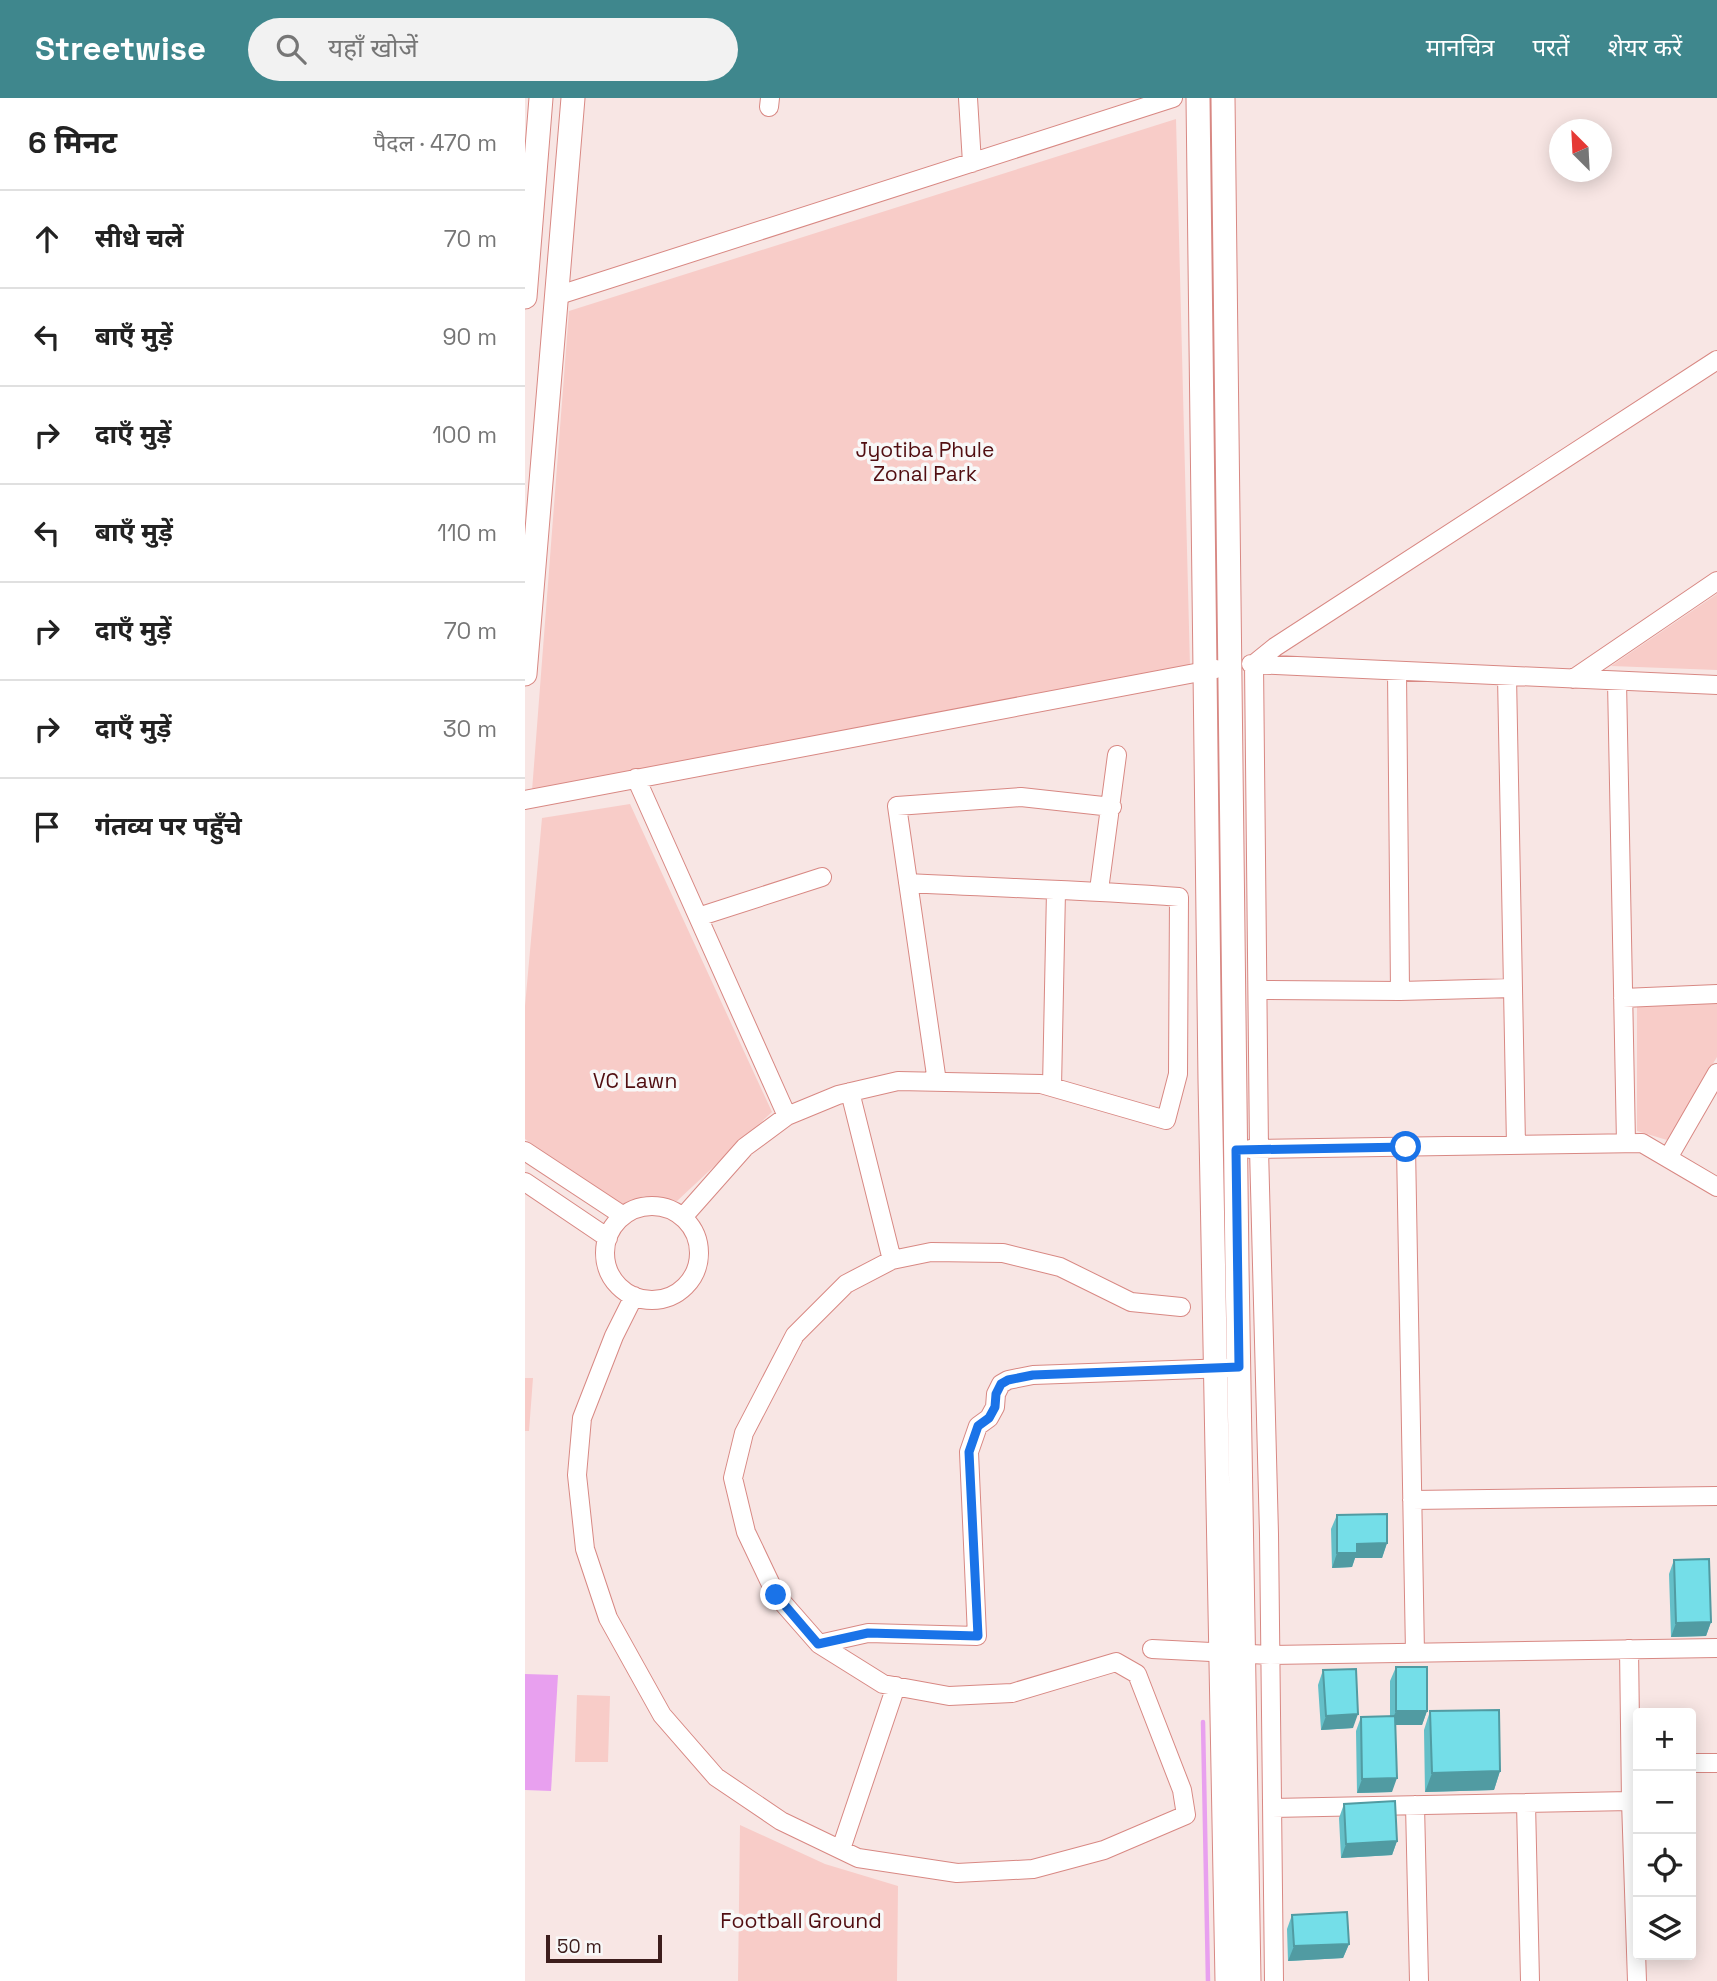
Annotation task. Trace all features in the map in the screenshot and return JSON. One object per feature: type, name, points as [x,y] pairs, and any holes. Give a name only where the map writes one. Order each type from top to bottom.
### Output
[{"type":"street","points":[[525,297],[541,98]]},
{"type":"street","points":[[525,674],[530,544],[556,296],[572,98]]},
{"type":"street","points":[[968,98],[971,163]]},
{"type":"street","points":[[556,296],[1173,98]]},
{"type":"street","points":[[1198,98],[1215,1370],[1249,1981]]},
{"type":"street","points":[[1223,98],[1239,1367],[1227,1981]]},
{"type":"street","points":[[1254,664],[1298,632],[1717,360]]},
{"type":"street","points":[[1573,679],[1717,581]]},
{"type":"street","points":[[1254,664],[1259,1149],[1274,1981]]},
{"type":"street","points":[[525,800],[1231,666],[1254,664],[1717,685]]},
{"type":"street","points":[[1397,671],[1400,991]]},
{"type":"street","points":[[1507,676],[1516,1145]]},
{"type":"street","points":[[1617,681],[1626,1143]]},
{"type":"street","points":[[1099,891],[1117,755]]},
{"type":"street","points":[[636,778],[787,1116]]},
{"type":"street","points":[[937,1082],[897,806],[1021,797],[1112,807]]},
{"type":"street","points":[[698,918],[822,877]]},
{"type":"street","points":[[683,1217],[745,1147],[787,1116],[850,1092],[898,1081],[1041,1084],[1166,1120],[1178,1074],[1179,897],[908,883]]},
{"type":"street","points":[[1052,1087],[1056,891]]},
{"type":"street","points":[[1258,990],[1400,991],[1513,988]]},
{"type":"street","points":[[1623,998],[1717,994]]},
{"type":"street","points":[[1668,1158],[1717,1073]]},
{"type":"street","points":[[850,1092],[892,1260]]},
{"type":"street","points":[[1211,1147],[1236,1150],[1642,1143],[1717,1187]]},
{"type":"street","points":[[1406,1147],[1415,1653]]},
{"type":"street","points":[[525,1151],[622,1215]]},
{"type":"street","points":[[525,1182],[608,1238]]},
{"type":"street","points":[[658,1205],[677,1212],[690,1223],[698,1238],[700,1258],[693,1278],[682,1290],[665,1298],[647,1300],[634,1296],[615,1283],[606,1266],[605,1248],[611,1229],[622,1215],[642,1206],[658,1205]]},
{"type":"street","points":[[634,1296],[614,1335],[582,1419],[577,1475],[585,1549],[608,1618],[661,1716],[716,1777],[781,1822],[858,1858],[957,1873],[1033,1869],[1104,1850],[1186,1815],[1182,1790],[1137,1674],[1116,1662],[1012,1693],[949,1696],[883,1684],[818,1644],[776,1595],[746,1532],[733,1478],[744,1433],[795,1335],[846,1284],[892,1260],[932,1252],[1003,1253],[1060,1267],[1131,1302],[1181,1307]]},
{"type":"street","points":[[818,1644],[868,1633],[978,1636],[969,1452],[978,1426],[989,1418],[995,1407],[996,1394],[1001,1384],[1033,1375],[1239,1367]]},
{"type":"street","points":[[1412,1500],[1717,1496]]},
{"type":"street","points":[[1152,1649],[1270,1655],[1717,1648]]},
{"type":"street","points":[[1629,1650],[1633,1741]]},
{"type":"street","points":[[841,1849],[896,1686]]},
{"type":"street","points":[[1696,1763],[1717,1763]]},
{"type":"street","points":[[1633,1771],[1631,1801],[1637,1981]]},
{"type":"street","points":[[1272,1808],[1631,1801]]},
{"type":"street","points":[[1526,1803],[1530,1981]]},
{"type":"street","points":[[1415,1805],[1419,1981]]},
{"type":"green space","name":"Jyotiba Phule Zonal Park","points":[[1176,119],[1190,667],[532,791],[569,311]]},
{"type":"green space","points":[[1717,594],[1717,670],[1611,666]]},
{"type":"green space","name":"VC Lawn","points":[[630,804],[772,1112],[677,1201],[644,1196],[622,1204],[525,1139],[525,1006],[542,818]]},
{"type":"green space","points":[[1717,1003],[1717,1057],[1667,1140],[1637,1131],[1637,1007]]},
{"type":"green space","points":[[525,1378],[533,1378],[529,1431],[525,1431]]},
{"type":"green space","points":[[577,1695],[610,1696],[608,1762],[575,1762]]},
{"type":"green space","name":"Football Ground","points":[[740,1825],[825,1864],[898,1886],[897,1981],[738,1981]]},
{"type":"shaded area","points":[[525,1674],[558,1675],[551,1791],[525,1790]]},
{"type":"building","points":[[1387,1514],[1387,1543],[1357,1544],[1357,1553],[1337,1553],[1337,1515]]},
{"type":"building","points":[[1709,1559],[1711,1622],[1676,1623],[1674,1560]]},
{"type":"building","points":[[1396,1667],[1427,1667],[1427,1711],[1396,1711]]},
{"type":"building","points":[[1356,1669],[1358,1714],[1326,1716],[1323,1670]]},
{"type":"building","points":[[1499,1710],[1500,1771],[1432,1773],[1430,1711]]},
{"type":"building","points":[[1395,1716],[1397,1778],[1362,1779],[1361,1717]]},
{"type":"building","points":[[1395,1801],[1397,1841],[1346,1844],[1344,1804]]},
{"type":"building","points":[[1347,1912],[1349,1944],[1294,1946],[1292,1915]]},
{"type":"waterway","points":[[1203,1722],[1208,1981]]},
{"type":"route","points":[[776,1595],[818,1644],[868,1633],[978,1636],[969,1452],[978,1426],[989,1418],[995,1407],[996,1394],[1001,1384],[1033,1375],[1239,1367],[1236,1150],[1406,1147]]}]
